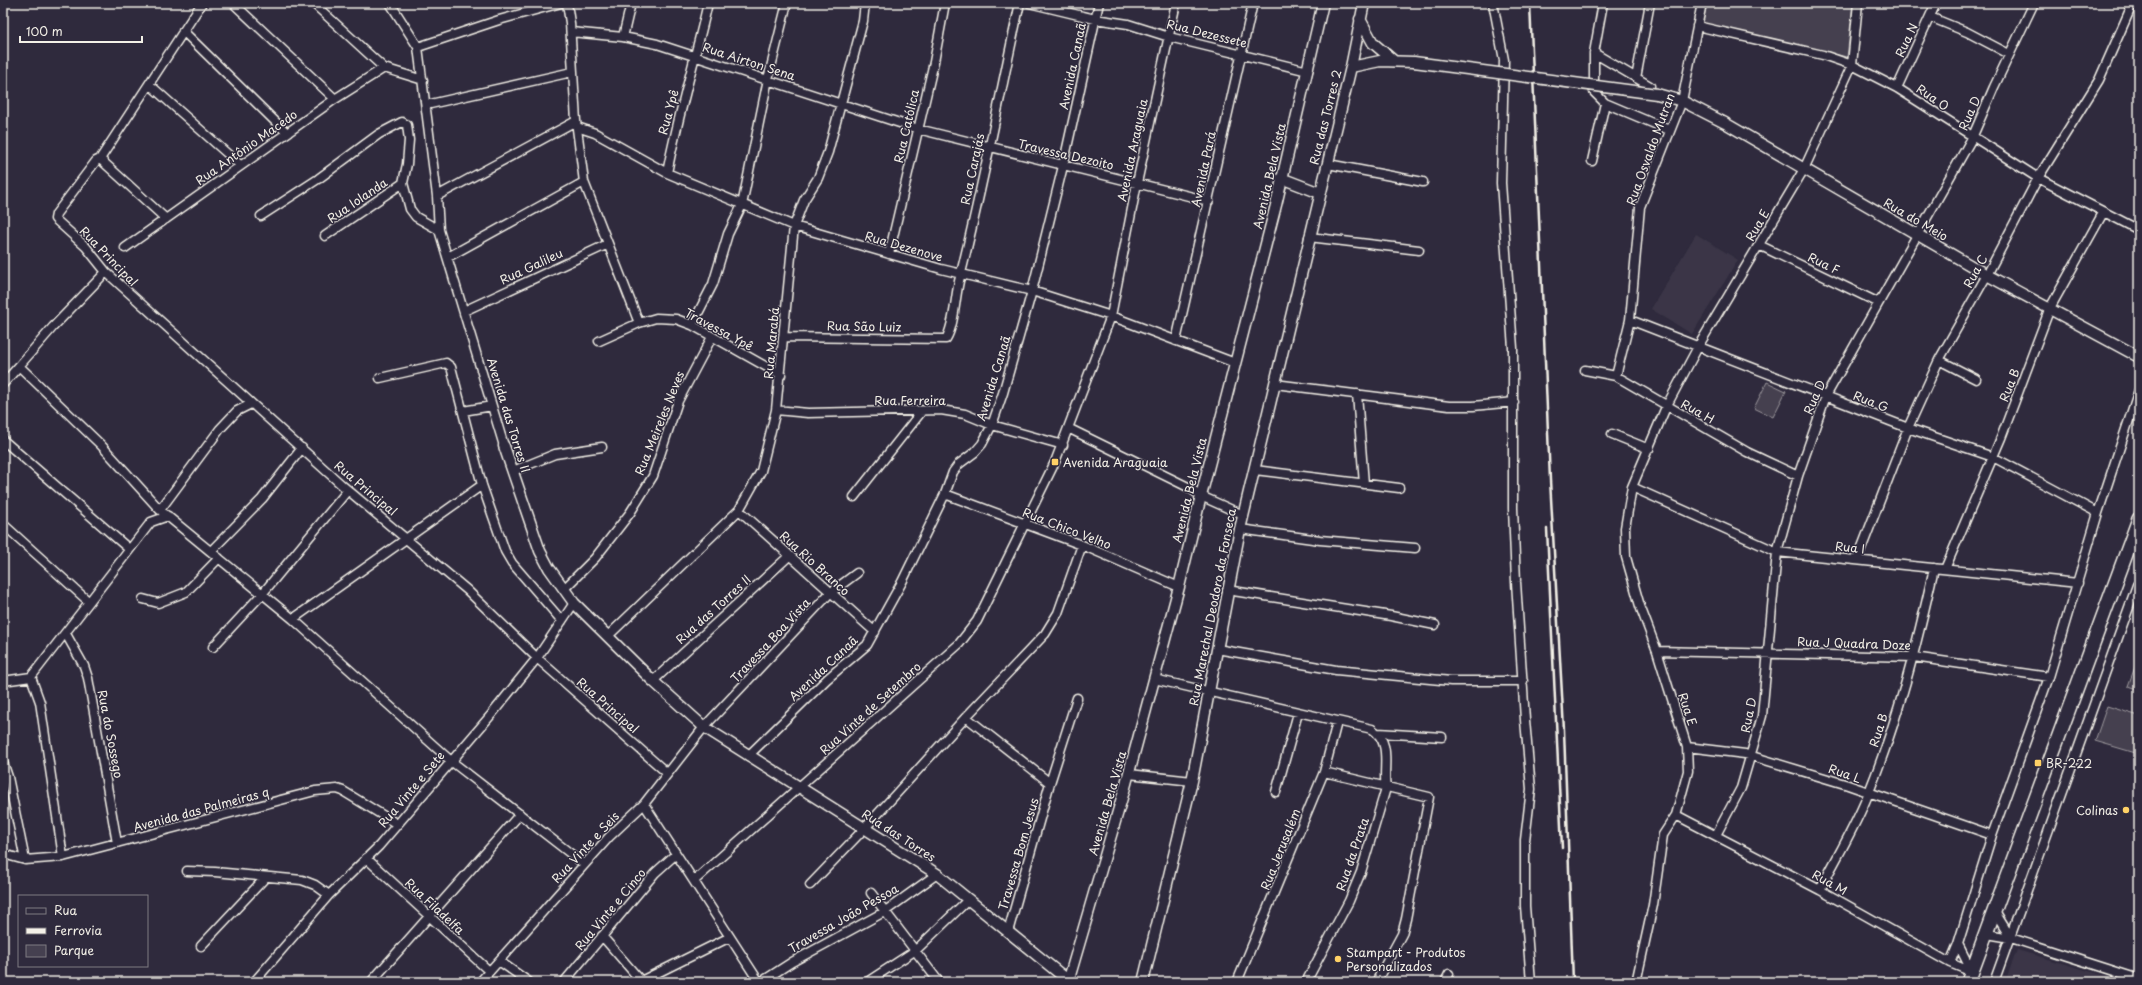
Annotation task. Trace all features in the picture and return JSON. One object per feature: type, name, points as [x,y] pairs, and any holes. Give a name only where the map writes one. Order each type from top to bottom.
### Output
[{"type":"highway","points":[[1970,977],[2139,519]]},
{"type":"street","points":[[166,220],[100,159],[202,3]]},
{"type":"street","points":[[233,3],[335,99]]},
{"type":"street","points":[[313,3],[384,68],[423,80]]},
{"type":"street","points":[[390,3],[418,47],[499,20],[561,3]]},
{"type":"street","points":[[567,3],[571,32],[572,72],[584,182],[639,323]]},
{"type":"street","points":[[623,37],[631,3]]},
{"type":"street","name":"Rua Ypê","points":[[667,173],[676,123],[696,57],[708,3]]},
{"type":"street","points":[[692,325],[713,284],[728,234],[742,205],[768,79],[787,3]]},
{"type":"street","name":"Rua Marabá","points":[[608,635],[739,510],[761,471],[776,410],[781,375],[783,337],[794,226],[804,200],[822,168],[839,103],[854,56],[865,3]]},
{"type":"street","name":"Rua Católica","points":[[889,254],[945,3]]},
{"type":"street","name":"Rua Carajás","points":[[946,339],[952,323],[954,302],[1020,3]]},
{"type":"street","name":"Rua Dezessete","points":[[1030,3],[1095,19],[1128,24],[1169,36],[1308,71]]},
{"type":"street","name":"Avenida Canaã","points":[[748,756],[827,679],[867,645],[876,632],[958,464],[975,452],[982,444],[992,425],[1003,393],[1032,291],[1063,166],[1098,3]]},
{"type":"street","name":"Avenida Araguaia","points":[[1025,524],[1063,445],[1068,428],[1111,316],[1137,183],[1176,3]]},
{"type":"street","name":"Avenida Pará","points":[[1176,341],[1253,3]]},
{"type":"street","name":"Avenida Bela Vista","points":[[1069,982],[1129,774],[1180,587],[1201,496],[1276,205],[1323,3]]},
{"type":"street","name":"Rua das Torres 2","points":[[1309,237],[1351,67],[1364,3]]},
{"type":"street","points":[[1493,3],[1504,60],[1501,183],[1513,348],[1513,508],[1531,789],[1525,840],[1525,906],[1531,982]]},
{"type":"street","points":[[1603,3],[1594,53],[1594,92],[1605,103],[1669,130]]},
{"type":"street","points":[[1636,78],[1650,3]]},
{"type":"street","name":"Rua Osvaldo Mutran","points":[[1616,376],[1630,320],[1640,207],[1669,130],[1682,101],[1702,3]]},
{"type":"street","name":"Rua E","points":[[1637,978],[1653,905],[1664,835],[1676,815],[1687,780],[1687,747],[1657,651],[1640,606],[1626,558],[1625,528],[1632,487],[1666,406],[1699,346],[1804,169],[1852,65],[1858,3]]},
{"type":"street","name":"Rua N","points":[[1897,88],[1936,3]]},
{"type":"street","name":"Rua D","points":[[1716,835],[1741,788],[1752,756],[1762,716],[1777,552],[1798,476],[1826,396],[1877,302],[1972,138],[2009,54],[2034,3]]},
{"type":"street","name":"Rua C","points":[[1857,560],[1908,428],[1939,360],[1987,275],[2038,178],[2099,80],[2133,3]]},
{"type":"street","points":[[1930,17],[1967,32],[2009,54]]},
{"type":"street","points":[[1360,19],[1373,43],[1394,61]]},
{"type":"street","name":"Rua O","points":[[1697,26],[1824,55],[1852,65],[1897,88],[1972,138],[2038,178],[2103,213],[2139,230]]},
{"type":"street","points":[[183,31],[287,133]]},
{"type":"street","name":"Rua Airton Sena","points":[[571,32],[623,37],[657,44],[918,129]]},
{"type":"street","name":"Avenida das Torres II","points":[[418,47],[437,196],[439,230],[504,446],[540,551],[549,568],[574,603],[653,681],[704,727]]},
{"type":"street","points":[[1594,53],[1650,86]]},
{"type":"street","name":"Rua do Meio","points":[[1351,67],[1380,61],[1414,62],[1657,94],[1682,101],[1804,169],[1987,275],[2139,357]]},
{"type":"street","name":"Rua Antônio Macedo","points":[[125,248],[166,220],[240,165],[335,99],[384,68]]},
{"type":"street","points":[[426,105],[572,72]]},
{"type":"street","points":[[149,84],[240,165]]},
{"type":"street","points":[[1592,161],[1605,103]]},
{"type":"street","points":[[261,216],[318,179],[379,134],[402,122],[408,125],[408,164],[403,183],[412,214],[439,230]]},
{"type":"street","points":[[437,196],[577,124]]},
{"type":"street","name":"Rua Dezenove","points":[[577,124],[667,173],[794,226],[889,254],[1032,291],[1111,316],[1235,363]]},
{"type":"street","name":"Travessa Dezoito","points":[[918,129],[988,148],[1209,201]]},
{"type":"street","name":"Rua Principal","points":[[100,159],[96,161],[55,217],[86,247],[106,272],[251,404],[348,490],[472,595],[536,658],[667,773]]},
{"type":"street","points":[[1328,164],[1423,182]]},
{"type":"street","points":[[1282,178],[1320,193]]},
{"type":"street","points":[[448,257],[584,182]]},
{"type":"street","name":"Rua Iolanda","points":[[325,236],[403,183]]},
{"type":"street","name":"Rua B","points":[[1945,569],[2027,373],[2050,308],[2103,213]]},
{"type":"street","points":[[1309,237],[1419,250]]},
{"type":"street","name":"Rua Marechal Deodoro da Fonseca","points":[[1143,982],[1192,781],[1227,590],[1243,515],[1255,470],[1309,237]]},
{"type":"street","name":"Rua Galileu","points":[[464,311],[608,244]]},
{"type":"street","name":"Rua F","points":[[1759,245],[1877,302]]},
{"type":"street","points":[[3,384],[53,326],[106,272]]},
{"type":"street","name":"Travessa Ypê","points":[[599,341],[639,323],[656,318],[667,318],[692,325],[781,375]]},
{"type":"street","name":"Rua G","points":[[1630,320],[1908,428],[1993,457],[2098,513]]},
{"type":"street","name":"Rua Meireles Neves","points":[[564,589],[595,558],[630,513],[653,476],[678,401],[712,337]]},
{"type":"street","name":"Rua São Luiz","points":[[783,337],[946,339]]},
{"type":"street","points":[[1939,360],[1976,379]]},
{"type":"street","points":[[380,378],[446,363],[452,369],[482,485],[505,551],[512,563],[562,621]]},
{"type":"street","points":[[19,366],[101,445],[160,510],[263,593],[451,761],[584,864]]},
{"type":"street","name":"Rua H","points":[[1585,370],[1616,376],[1746,452],[1798,476]]},
{"type":"street","points":[[1275,384],[1449,406],[1473,406],[1514,402]]},
{"type":"street","points":[[1950,963],[1958,944],[1992,835],[2049,677],[2098,513],[2139,390]]},
{"type":"street","points":[[1357,394],[1364,484]]},
{"type":"street","points":[[160,510],[220,429],[237,411],[251,404]]},
{"type":"street","points":[[463,411],[492,406]]},
{"type":"street","name":"Rua Ferreira","points":[[776,410],[808,413],[941,410],[965,414],[992,425],[1063,445]]},
{"type":"street","points":[[854,497],[922,411]]},
{"type":"street","points":[[1068,428],[1190,488],[1201,496],[1243,515]]},
{"type":"street","points":[[1612,434],[1649,449]]},
{"type":"street","points":[[3,440],[129,549]]},
{"type":"street","points":[[512,471],[555,454],[602,447]]},
{"type":"street","points":[[212,551],[262,499],[302,448]]},
{"type":"street","points":[[1255,470],[1399,488]]},
{"type":"street","points":[[293,619],[482,485]]},
{"type":"street","name":"Rua I","points":[[1632,487],[1777,552],[2078,583]]},
{"type":"street","points":[[213,646],[263,593],[348,490]]},
{"type":"street","name":"Rua Chico Velho","points":[[944,494],[1082,546],[1180,587]]},
{"type":"street","name":"Rua Rio Branco","points":[[739,510],[830,594],[876,632]]},
{"type":"street","points":[[3,681],[31,677],[66,634],[88,601],[151,522],[168,516]]},
{"type":"street","points":[[3,524],[88,601]]},
{"type":"street","name":"Rua Vinte de Setembro","points":[[694,882],[959,644],[977,622],[1025,524]]},
{"type":"street","points":[[1240,529],[1320,540],[1415,548]]},
{"type":"street","points":[[810,885],[866,828],[966,717],[1049,629],[1058,613],[1082,546]]},
{"type":"street","name":"Rua das Torres II","points":[[653,681],[790,556]]},
{"type":"street","points":[[143,599],[158,603],[186,592],[219,558]]},
{"type":"street","name":"Rua B","points":[[1820,890],[1869,794],[1886,746],[1914,657],[1934,568]]},
{"type":"street","name":"Travessa Boa Vista","points":[[704,727],[830,594],[857,573]]},
{"type":"street","points":[[1994,982],[2138,584]]},
{"type":"street","points":[[1227,590],[1391,616],[1435,626]]},
{"type":"street","name":"Rua Vinte e Sete","points":[[254,982],[329,895],[397,824],[451,761],[536,658],[574,603]]},
{"type":"street","name":"Rua do Sossego","points":[[66,634],[81,661],[88,678],[117,844]]},
{"type":"street","points":[[1217,649],[1336,670],[1451,682],[1523,682]]},
{"type":"street","name":"Rua J Quadra Doze","points":[[1657,651],[1768,652],[1914,657],[2049,677]]},
{"type":"street","points":[[31,677],[40,702],[63,857]]},
{"type":"street","points":[[1154,679],[1208,693],[1375,731],[1442,737]]},
{"type":"street","name":"Travessa Bom Jesus","points":[[1008,932],[1050,783],[1077,698]]},
{"type":"street","points":[[1276,792],[1298,713]]},
{"type":"street","points":[[966,717],[1050,783]]},
{"type":"street","name":"Rua Jerusalém","points":[[1237,982],[1324,772],[1337,722]]},
{"type":"street","name":"Rua das Torres","points":[[704,727],[799,788],[866,828],[936,874],[969,899],[1069,982]]},
{"type":"street","name":"Rua Vinte e Seis","points":[[480,982],[584,864],[644,804],[704,727]]},
{"type":"street","name":"Rua da Prata","points":[[1306,982],[1355,886],[1386,788],[1384,780],[1386,754],[1375,731]]},
{"type":"street","name":"Rua L","points":[[1687,747],[1752,756],[1848,785],[1869,794],[1992,835]]},
{"type":"street","points":[[3,762],[8,776],[25,860]]},
{"type":"street","points":[[1324,772],[1386,788],[1426,795],[1429,799],[1412,894],[1402,934],[1376,982]]},
{"type":"street","points":[[1129,774],[1192,781]]},
{"type":"street","name":"Avenida das Palmeiras q","points":[[3,854],[25,860],[63,857],[316,791],[343,791],[397,824]]},
{"type":"street","points":[[644,804],[760,982]]},
{"type":"street","points":[[371,982],[520,814]]},
{"type":"street","name":"Rua M","points":[[1676,815],[1820,890],[1950,963],[1970,977]]},
{"type":"street","name":"Rua Vinte e Cinco","points":[[564,982],[655,873],[676,854]]},
{"type":"street","name":"Rua Filadelfa","points":[[366,858],[489,971]]},
{"type":"street","points":[[188,871],[215,872],[308,882],[329,895]]},
{"type":"street","name":"Travessa João Pessoa","points":[[760,982],[792,962],[884,912],[936,874]]},
{"type":"street","points":[[201,946],[265,878]]},
{"type":"street","points":[[871,893],[884,912],[916,950],[939,982]]},
{"type":"street","points":[[867,982],[916,950],[969,899]]},
{"type":"street","points":[[1995,912],[2011,938]]},
{"type":"street","points":[[1987,934],[2011,938],[2139,979]]},
{"type":"street","points":[[602,936],[641,981],[730,937]]},
{"type":"street","points":[[1958,944],[1970,977]]},
{"type":"street","points":[[499,961],[529,982]]},
{"type":"street","points":[[1445,982],[1450,974]]},
{"type":"shaded area","points":[[1696,234],[1738,260],[1692,334],[1651,309]]},
{"type":"shaded area","points":[[2017,950],[2126,982],[2005,982]]},
{"type":"green space","points":[[1707,3],[1853,3],[1847,57],[1703,23]]},
{"type":"green space","points":[[1767,382],[1786,391],[1773,417],[1754,408]]},
{"type":"green space","points":[[2139,656],[2139,690],[2128,686]]},
{"type":"green space","points":[[2107,706],[2139,716],[2139,754],[2095,741]]},
{"type":"railway","points":[[1530,3],[1550,480],[1564,730],[1573,982]]},
{"type":"railway","points":[[1547,529],[1562,848]]},
{"type":"place","name":"Avenida Araguaia","points":[[1055,462]]},
{"type":"place","name":"BR-222","points":[[2038,763]]},
{"type":"place","name":"Colinas","points":[[2126,810]]},
{"type":"place","name":"Stampart - Produtos Personalizados","points":[[1338,959]]}]
